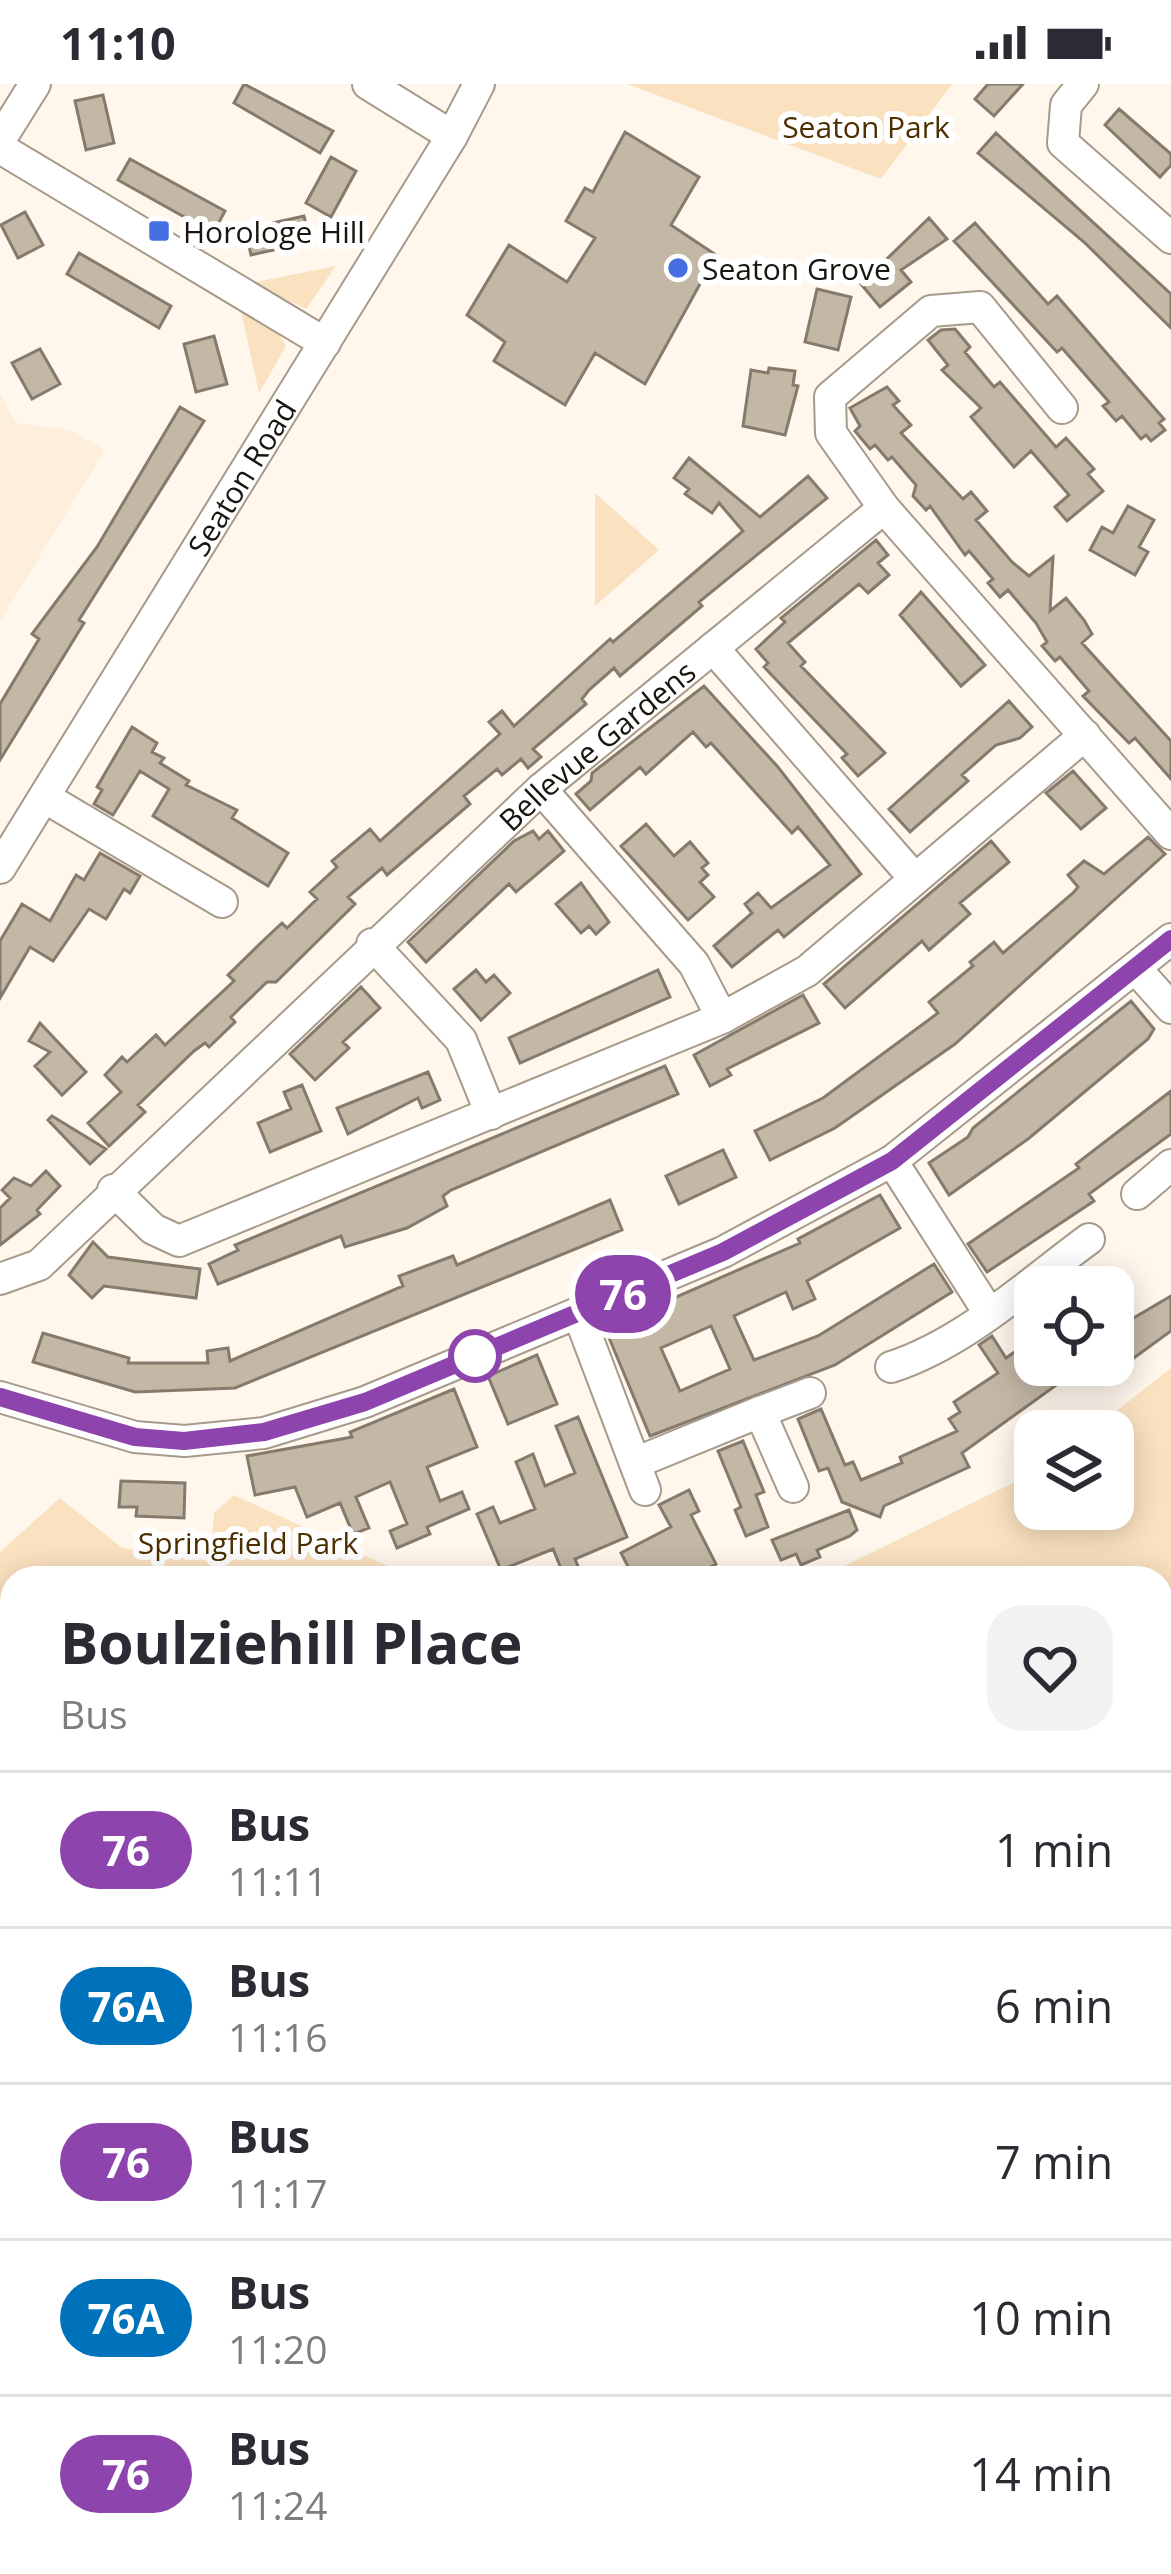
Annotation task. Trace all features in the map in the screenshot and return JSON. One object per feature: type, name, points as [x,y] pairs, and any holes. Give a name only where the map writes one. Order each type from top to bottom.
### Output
[{"type":"street","points":[[35,84],[0,144],[325,343]]},
{"type":"street","points":[[368,84],[452,136]]},
{"type":"street","name":"Seaton Road","points":[[0,868],[452,136],[478,84]]},
{"type":"street","points":[[1083,84],[1066,105],[1063,143],[1171,238]]},
{"type":"street","points":[[1062,408],[980,308],[931,311],[830,398],[831,433],[884,508],[1171,833]]},
{"type":"street","name":"Bellevue Gardens","points":[[0,1279],[39,1265],[113,1190],[542,789],[884,508]]},
{"type":"street","points":[[713,648],[915,879]]},
{"type":"street","points":[[113,1190],[153,1229],[179,1241],[722,1018],[807,971],[1084,735]]},
{"type":"street","points":[[542,789],[694,964],[722,1018]]},
{"type":"street","points":[[44,797],[222,902]]},
{"type":"street","points":[[0,1397],[135,1437],[232,1438],[365,1402],[723,1252],[892,1161],[1171,939]]},
{"type":"street","points":[[373,944],[461,1040],[491,1114]]},
{"type":"street","points":[[1137,970],[1171,1008]]},
{"type":"street","points":[[892,1161],[989,1312]]},
{"type":"street","points":[[1137,1194],[1171,1165]]},
{"type":"street","points":[[891,1367],[914,1360],[989,1312],[1088,1239]]},
{"type":"street","points":[[578,1312],[640,1476],[760,1412],[810,1393]]},
{"type":"street","points":[[760,1412],[793,1487]]},
{"type":"shaded area","points":[[0,394],[16,423],[71,430],[105,450],[0,621]]},
{"type":"green space","name":"Seaton Park","points":[[627,84],[952,84],[881,179]]},
{"type":"green space","points":[[336,266],[306,309],[256,285],[256,282]]},
{"type":"green space","points":[[241,311],[279,335],[286,346],[259,393]]},
{"type":"green space","points":[[595,493],[659,550],[595,606]]},
{"type":"green space","points":[[1171,1368],[1171,1566],[844,1566],[1014,1482],[1014,1530],[1134,1530],[1134,1410],[1118,1410]]},
{"type":"green space","name":"Springfield Park","points":[[234,1495],[388,1566],[0,1566],[0,1552],[60,1498],[122,1548],[210,1561],[214,1513]]},
{"type":"building","points":[[244,84],[333,131],[320,153],[234,103]]},
{"type":"building","points":[[988,84],[1023,84],[994,116],[975,99]]},
{"type":"building","points":[[103,95],[114,143],[86,150],[75,101]]},
{"type":"building","points":[[1119,109],[1171,154],[1171,165],[1160,177],[1105,125]]},
{"type":"building","name":"Seaton Grove","points":[[625,132],[699,177],[671,225],[716,255],[645,384],[595,353],[565,405],[494,361],[505,342],[467,315],[509,245],[567,282],[595,238],[566,221],[585,188],[593,192]]},
{"type":"building","points":[[996,133],[1171,294],[1171,328],[1084,242],[978,153]]},
{"type":"building","points":[[331,157],[356,171],[331,217],[306,203]]},
{"type":"building","points":[[130,159],[225,211],[213,233],[118,180]]},
{"type":"building","points":[[25,212],[43,245],[18,258],[1,225]]},
{"type":"building","points":[[304,216],[310,242],[251,255],[245,229]]},
{"type":"building","points":[[929,218],[947,239],[901,270],[911,282],[880,307],[861,284]]},
{"type":"building","points":[[975,223],[1048,304],[1057,296],[1164,419],[1159,423],[1165,430],[1151,441],[1146,435],[1141,439],[1122,416],[1116,421],[1103,406],[1109,402],[1062,348],[1057,352],[954,241]]},
{"type":"building","points":[[79,253],[171,306],[159,328],[67,274]]},
{"type":"building","points":[[817,289],[851,297],[838,350],[805,342]]},
{"type":"building","points":[[955,329],[970,347],[965,352],[994,387],[1000,382],[1056,447],[1066,438],[1094,469],[1088,474],[1103,491],[1067,521],[1055,507],[1069,495],[1031,451],[1014,467],[971,417],[981,408],[942,370],[948,365],[928,340],[941,330]]},
{"type":"building","points":[[214,336],[227,384],[196,392],[184,344]]},
{"type":"building","points":[[40,349],[60,384],[32,399],[12,363]]},
{"type":"building","points":[[769,368],[795,371],[793,385],[798,386],[785,435],[743,426],[751,370],[768,373]]},
{"type":"building","points":[[887,387],[899,401],[893,405],[911,425],[901,433],[963,499],[971,492],[987,511],[976,520],[1012,562],[1029,576],[1053,557],[1050,611],[1066,598],[1084,620],[1092,634],[1082,643],[1171,741],[1171,779],[1135,738],[1129,743],[1083,696],[1089,691],[1060,657],[1055,661],[1042,646],[1047,642],[1036,623],[1008,590],[1000,597],[988,583],[993,579],[969,551],[965,555],[930,506],[926,510],[913,496],[916,485],[892,457],[888,460],[875,445],[870,449],[855,431],[860,426],[850,408]]},
{"type":"building","points":[[180,407],[204,421],[79,620],[84,623],[0,760],[0,704],[39,639],[32,634],[97,547]]},
{"type":"building","points":[[689,458],[760,517],[808,476],[827,498],[699,602],[702,606],[620,676],[614,668],[589,690],[582,699],[586,704],[533,749],[541,757],[528,768],[521,759],[502,775],[497,769],[464,796],[470,804],[387,875],[382,868],[348,897],[355,904],[276,982],[267,982],[241,1007],[231,1017],[235,1022],[209,1047],[205,1043],[194,1051],[138,1105],[145,1112],[109,1146],[88,1123],[121,1092],[105,1075],[122,1057],[127,1062],[156,1035],[165,1045],[234,981],[228,975],[267,937],[282,923],[287,928],[317,899],[310,892],[337,867],[332,861],[370,829],[380,841],[500,734],[489,722],[502,711],[514,726],[610,639],[613,642],[743,531],[719,503],[712,513],[685,494],[689,489],[674,478]]},
{"type":"building","points":[[1128,506],[1154,520],[1139,547],[1148,552],[1135,575],[1090,550],[1102,527],[1113,533]]},
{"type":"building","points":[[876,540],[888,555],[878,563],[889,575],[868,593],[859,584],[788,643],[805,662],[801,666],[885,753],[858,776],[842,758],[847,754],[764,667],[768,663],[756,649],[785,622],[781,618]]},
{"type":"building","points":[[921,592],[985,665],[961,686],[900,615]]},
{"type":"building","points":[[704,686],[778,767],[861,874],[784,937],[778,930],[732,967],[714,946],[752,913],[745,904],[758,893],[771,908],[830,865],[798,827],[792,833],[711,743],[706,747],[693,732],[646,774],[640,767],[590,810],[576,794],[591,781],[592,773]]},
{"type":"building","points":[[1009,701],[1032,727],[1020,738],[996,745],[962,775],[968,781],[910,832],[889,809]]},
{"type":"building","points":[[132,727],[157,743],[152,752],[164,758],[160,763],[189,781],[186,785],[237,810],[232,818],[288,853],[268,886],[153,816],[169,789],[140,771],[113,815],[94,804],[102,790],[97,787]]},
{"type":"building","points":[[1073,771],[1106,808],[1081,829],[1046,793]]},
{"type":"building","points":[[646,824],[674,856],[690,842],[708,863],[702,868],[708,875],[700,882],[714,897],[688,920],[621,846]]},
{"type":"building","points":[[533,831],[539,839],[548,831],[564,851],[516,892],[509,884],[426,962],[408,942],[514,841]]},
{"type":"building","points":[[1148,837],[1165,854],[955,1044],[835,1128],[770,1160],[755,1131],[823,1098],[938,1013],[929,1002],[973,966],[970,962],[994,942],[1003,953],[1073,893],[1078,887],[1068,875],[1084,861],[1104,874]]},
{"type":"building","points":[[991,841],[1009,862],[960,903],[970,914],[929,950],[922,941],[845,1008],[824,984]]},
{"type":"building","points":[[100,853],[140,876],[130,893],[124,889],[106,919],[89,909],[53,961],[30,947],[0,998],[0,941],[22,904],[50,921],[76,875],[84,880]]},
{"type":"building","points":[[581,883],[609,922],[596,934],[589,926],[581,933],[556,904]]},
{"type":"building","points":[[476,970],[486,982],[494,975],[510,993],[481,1020],[454,989]]},
{"type":"building","points":[[658,970],[670,997],[520,1063],[509,1038]]},
{"type":"building","points":[[361,987],[380,1008],[343,1042],[349,1048],[315,1080],[290,1054]]},
{"type":"building","points":[[803,995],[819,1023],[727,1069],[731,1075],[710,1086],[694,1055]]},
{"type":"building","points":[[1131,1001],[1154,1029],[1148,1039],[1028,1139],[949,1195],[929,1163],[968,1137],[973,1128]]},
{"type":"building","points":[[40,1023],[86,1072],[62,1095],[35,1066],[50,1052],[29,1041]]},
{"type":"building","points":[[665,1066],[678,1094],[451,1190],[443,1196],[447,1206],[407,1228],[345,1247],[341,1236],[218,1284],[209,1264],[238,1250],[235,1245]]},
{"type":"building","points":[[428,1072],[440,1100],[422,1108],[418,1098],[348,1134],[337,1108]]},
{"type":"building","points":[[302,1085],[321,1131],[270,1152],[258,1123],[291,1109],[284,1092]]},
{"type":"building","points":[[1171,1091],[1171,1134],[1089,1194],[1094,1201],[987,1272],[968,1244],[1079,1168],[1076,1164]]},
{"type":"building","points":[[52,1116],[106,1149],[90,1164],[48,1120]]},
{"type":"building","points":[[723,1150],[736,1177],[679,1204],[666,1176]]},
{"type":"building","points":[[46,1171],[60,1186],[37,1210],[40,1214],[0,1245],[0,1208],[10,1198],[2,1190],[14,1178],[31,1186]]},
{"type":"building","points":[[880,1195],[900,1228],[807,1281],[815,1299],[793,1309],[786,1292],[734,1316],[754,1360],[818,1336],[934,1264],[952,1292],[835,1365],[650,1436],[605,1328],[800,1243],[798,1239]],"holes":[[[711,1326],[730,1369],[680,1391],[661,1348]]]},
{"type":"building","points":[[610,1200],[622,1230],[235,1388],[135,1392],[33,1362],[43,1333],[129,1358],[128,1363],[208,1363],[207,1351],[228,1348],[230,1361],[403,1286],[399,1276],[453,1256],[457,1265]]},
{"type":"building","points":[[93,1242],[108,1257],[200,1269],[196,1298],[104,1286],[92,1298],[69,1275]]},
{"type":"building","points":[[1171,1296],[1171,1331],[1134,1358],[1134,1318]]},
{"type":"building","points":[[992,1336],[1006,1358],[1014,1352],[1014,1386],[1055,1386],[1022,1410],[1014,1410],[1014,1415],[962,1453],[969,1467],[884,1506],[880,1517],[842,1502],[828,1468],[819,1471],[798,1419],[821,1409],[845,1465],[853,1462],[861,1480],[957,1431],[949,1419],[960,1412],[954,1402],[998,1373],[979,1345]]},
{"type":"building","points":[[537,1355],[557,1404],[508,1424],[488,1376]]},
{"type":"building","points":[[454,1389],[477,1447],[427,1467],[440,1501],[462,1492],[469,1509],[427,1527],[430,1534],[397,1548],[390,1531],[407,1524],[390,1482],[356,1497],[369,1528],[353,1534],[340,1503],[307,1517],[295,1487],[255,1495],[247,1456],[352,1437],[350,1432]]},
{"type":"building","points":[[578,1417],[627,1537],[575,1559],[578,1566],[560,1566],[553,1549],[499,1566],[477,1514],[493,1507],[500,1523],[535,1509],[516,1462],[533,1454],[545,1486],[575,1473],[556,1426]]},
{"type":"building","points":[[743,1441],[764,1492],[756,1495],[768,1527],[746,1536],[735,1510],[741,1507],[718,1451]]},
{"type":"building","points":[[121,1481],[185,1483],[184,1518],[136,1516],[137,1507],[119,1507]]},
{"type":"building","points":[[689,1490],[699,1511],[691,1515],[716,1564],[628,1566],[621,1553],[671,1527],[659,1505]]},
{"type":"building","points":[[849,1510],[857,1530],[850,1536],[817,1550],[820,1557],[801,1565],[796,1554],[781,1560],[772,1540]]},
{"type":"bus line","name":"76","points":[[0,1397],[135,1437],[184,1441],[264,1432],[365,1402],[723,1252],[892,1161],[1171,939]]},
{"type":"place","name":"Horologe Hill","points":[[159,231]]},
{"type":"place","name":"Seaton Grove","points":[[678,268]]}]
